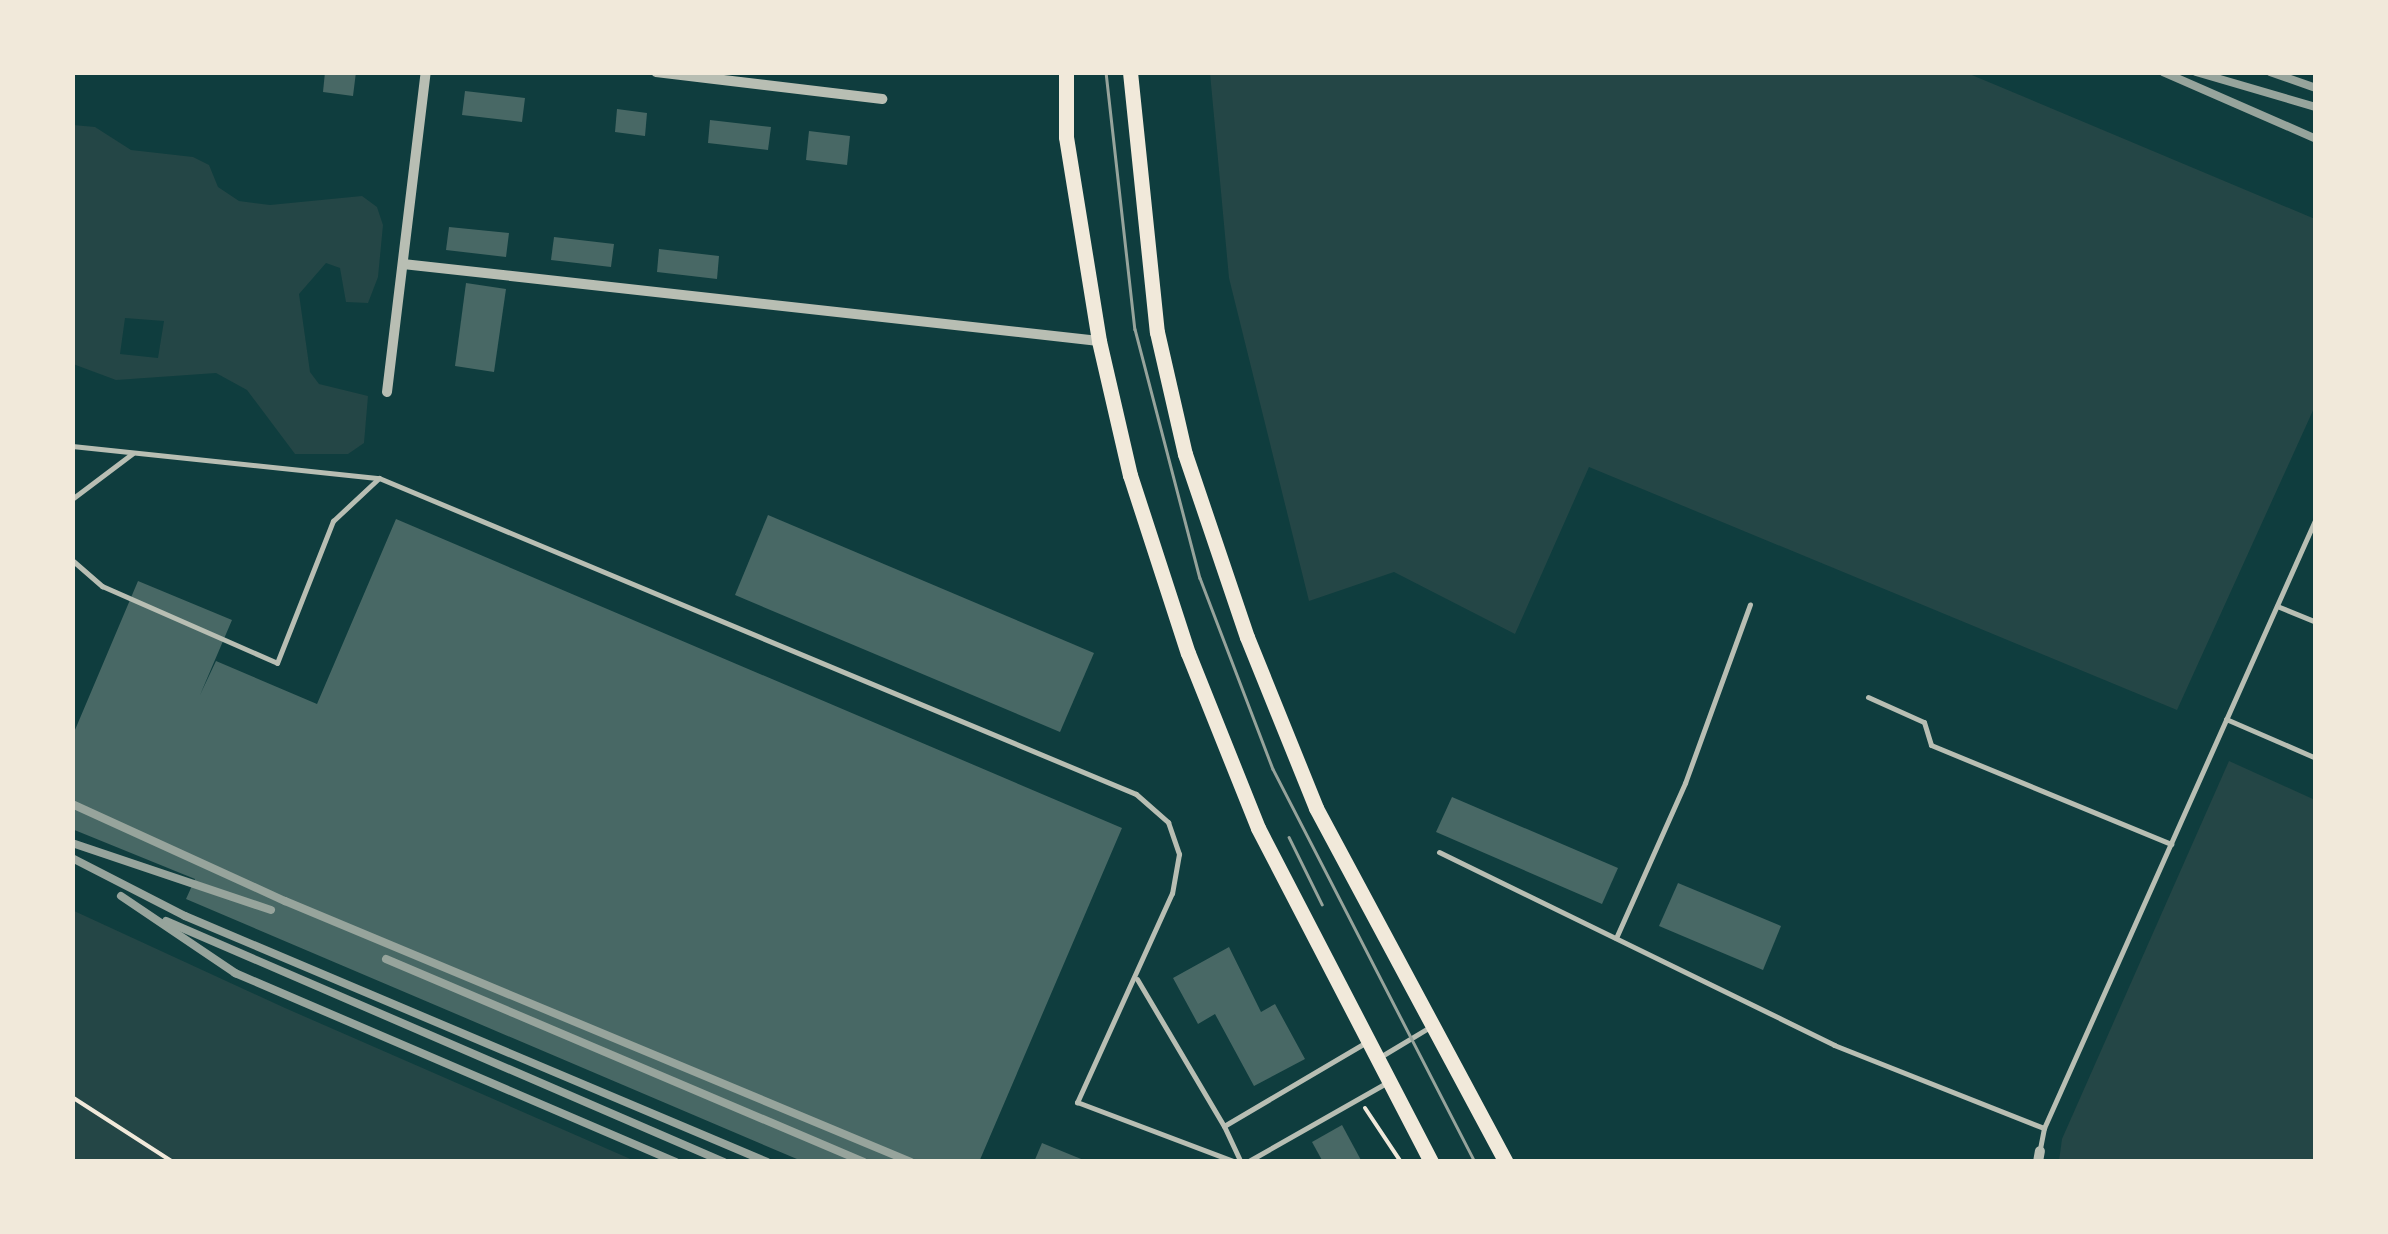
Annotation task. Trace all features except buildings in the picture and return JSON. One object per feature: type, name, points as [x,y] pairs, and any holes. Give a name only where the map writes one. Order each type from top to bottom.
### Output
[{"type":"main road","points":[[1066,72],[1066,136],[1099,341],[1130,475],[1188,653],[1258,828],[1431,1162]]},
{"type":"main road","points":[[1130,72],[1157,332],[1186,454],[1247,636],[1316,808],[1506,1162]]},
{"type":"street","points":[[387,392],[426,72]]},
{"type":"street","points":[[656,72],[882,99]]},
{"type":"street","points":[[403,264],[1099,341]]},
{"type":"lane","points":[[72,446],[380,478],[1136,794],[1168,822],[1179,854],[1172,893],[1076,1102],[1241,1162],[1389,1082]]},
{"type":"lane","points":[[72,499],[134,452]]},
{"type":"lane","points":[[72,560],[102,586],[278,663],[333,520],[380,478]]},
{"type":"lane","points":[[2039,1156],[2044,1128],[2316,518]]},
{"type":"lane","points":[[1616,938],[1685,782],[1750,604]]},
{"type":"lane","points":[[2276,606],[2316,622]]},
{"type":"lane","points":[[1868,698],[1924,722],[1930,745],[2171,844]]},
{"type":"lane","points":[[2226,719],[2316,758]]},
{"type":"lane","points":[[1439,852],[1834,1045],[2044,1128]]},
{"type":"lane","points":[[1136,978],[1224,1126],[1241,1162]]},
{"type":"lane","points":[[1377,1059],[1432,1026]]},
{"type":"lane","points":[[1224,1126],[1368,1041]]},
{"type":"path","points":[[72,1097],[173,1162]]},
{"type":"path","points":[[1359,1098],[1400,1162]]},
{"type":"shaded area","points":[[1210,73],[1967,73],[2315,219],[2315,406],[2177,710],[1589,467],[1515,634],[1394,572],[1309,601],[1229,278]]},
{"type":"shaded area","points":[[73,125],[95,127],[131,150],[193,157],[209,165],[218,187],[239,201],[270,205],[362,196],[377,207],[383,225],[378,277],[368,303],[346,302],[340,268],[326,263],[299,294],[310,372],[319,384],[368,396],[364,443],[348,454],[295,454],[247,390],[216,373],[116,380],[73,364]],"holes":[[[125,318],[164,321],[158,358],[120,354]]]},
{"type":"shaded area","points":[[2229,761],[2315,800],[2315,1161],[2059,1161],[2062,1139]]},
{"type":"shaded area","points":[[72,910],[285,1008],[635,1161],[73,1161]]},
{"type":"tram line","points":[[1106,72],[1135,329],[1200,578],[1273,769],[1475,1162]]},
{"type":"tram line","points":[[1289,837],[1322,904]]},
{"type":"railway","points":[[2163,72],[2316,139]]},
{"type":"railway","points":[[2196,72],[2316,107]]},
{"type":"railway","points":[[2270,72],[2316,88]]},
{"type":"railway","points":[[72,804],[285,901],[911,1162]]},
{"type":"railway","points":[[72,843],[271,910]]},
{"type":"railway","points":[[72,858],[185,916],[767,1162]]},
{"type":"railway","points":[[121,896],[235,973],[676,1162]]},
{"type":"railway","points":[[166,921],[724,1162]]},
{"type":"railway","points":[[386,959],[864,1162]]}]
